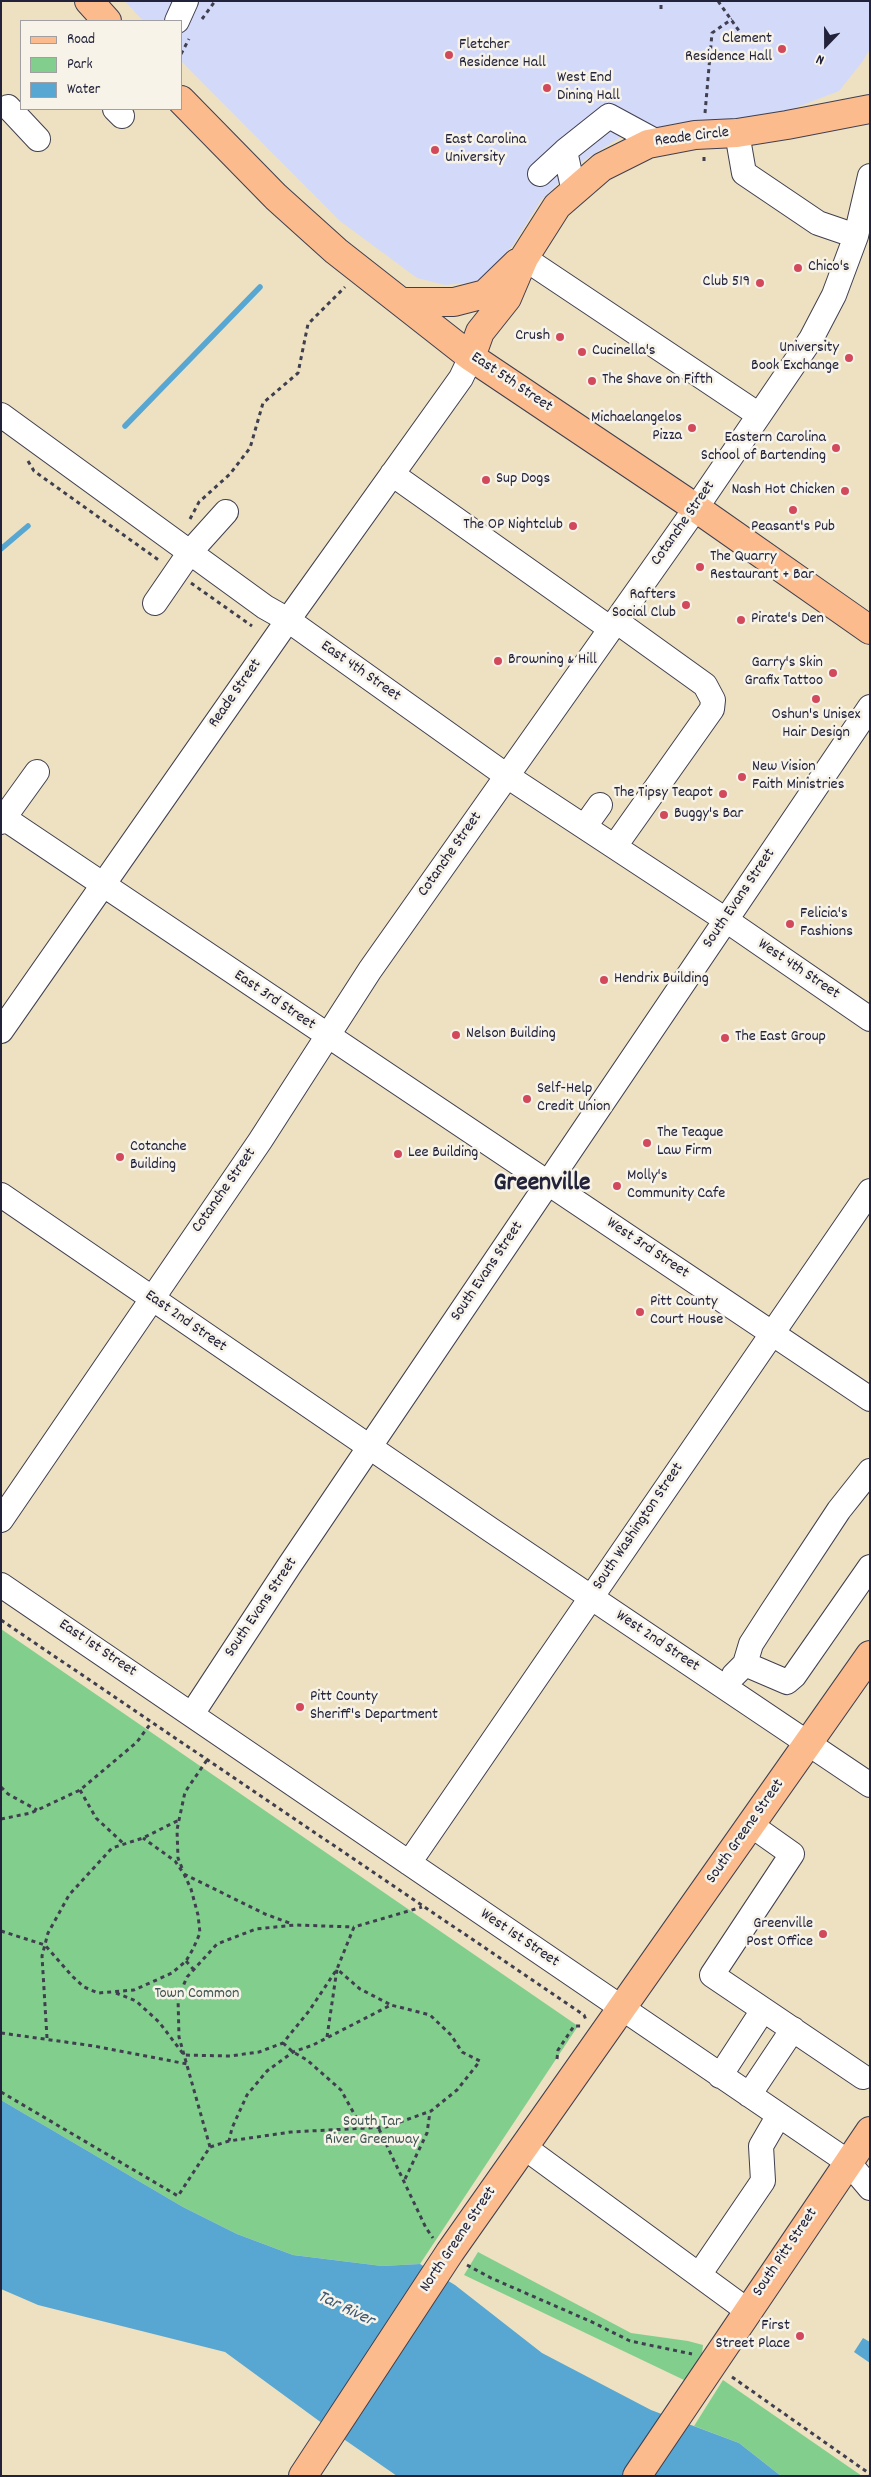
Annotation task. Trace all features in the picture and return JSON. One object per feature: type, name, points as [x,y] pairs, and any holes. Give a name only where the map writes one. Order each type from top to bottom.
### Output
[{"type":"main road","points":[[89,1],[105,20]]},
{"type":"main road","name":"East 5th Street","points":[[182,101],[276,197],[336,250],[471,357],[696,508],[870,630]]},
{"type":"main road","name":"Reade Circle","points":[[471,357],[480,332],[507,298],[524,258],[557,206],[602,167],[648,144],[657,142],[704,135],[737,133],[870,109]]},
{"type":"main road","points":[[402,302],[454,302],[485,294],[506,271],[524,258]]},
{"type":"main road","name":"South Greene Street","points":[[622,2009],[870,1655]]},
{"type":"main road","name":"North Greene Street","points":[[304,2476],[524,2147],[622,2009]]},
{"type":"main road","name":"South Pitt Street","points":[[637,2476],[748,2310],[859,2164],[870,2131]]},
{"type":"street","points":[[177,20],[186,1]]},
{"type":"street","points":[[10,105],[38,139]]},
{"type":"street","points":[[540,174],[617,108],[657,142]]},
{"type":"street","points":[[737,133],[744,173],[818,223],[856,236]]},
{"type":"street","points":[[565,151],[574,192]]},
{"type":"street","name":"Cotanche Street","points":[[1,1520],[328,1038],[370,970],[608,637],[811,339],[834,295],[856,236],[870,176]]},
{"type":"street","points":[[524,258],[759,415]]},
{"type":"street","name":"Reade Street","points":[[1,1031],[288,620],[461,378],[471,357]]},
{"type":"street","name":"East 4th Street","points":[[1,415],[195,546],[265,607],[288,620],[507,776],[726,920]]},
{"type":"street","points":[[392,474],[608,637],[705,685],[714,700],[712,709],[615,846]]},
{"type":"street","points":[[154,603],[195,546],[226,512]]},
{"type":"street","name":"South Evans Street","points":[[192,1714],[870,707]]},
{"type":"street","points":[[2,818],[37,772]]},
{"type":"street","points":[[584,826],[600,805]]},
{"type":"street","name":"East 3rd Street","points":[[2,818],[548,1184]]},
{"type":"street","name":"West 4th Street","points":[[726,920],[870,1019]]},
{"type":"street","name":"West 3rd Street","points":[[548,1184],[870,1399]]},
{"type":"street","name":"South Washington Street","points":[[409,1863],[870,1191]]},
{"type":"street","name":"East 2nd Street","points":[[1,1195],[370,1447]]},
{"type":"street","name":"West 2nd Street","points":[[370,1447],[870,1785]]},
{"type":"street","points":[[723,1686],[744,1664],[751,1644],[770,1613],[839,1510],[870,1472]]},
{"type":"street","points":[[744,1664],[787,1682],[794,1676],[870,1567]]},
{"type":"street","name":"East 1st Street","points":[[1,1585],[192,1714]]},
{"type":"street","name":"West 1st Street","points":[[192,1714],[778,2116],[859,2164],[870,2188]]},
{"type":"street","points":[[751,1825],[792,1854],[712,1975],[863,2077]]},
{"type":"street","points":[[720,2076],[763,2010]]},
{"type":"street","points":[[749,2095],[792,2029]]},
{"type":"street","points":[[699,2275],[763,2181],[761,2146],[778,2116]]},
{"type":"street","points":[[524,2147],[748,2310]]},
{"type":"path","points":[[661,1],[661,9]]},
{"type":"path","points":[[718,1],[744,38]]},
{"type":"path","points":[[704,164],[704,135],[712,33],[732,19]]},
{"type":"path","points":[[195,546],[185,530],[198,502],[230,474],[250,448],[264,404],[298,372],[308,324],[346,286]]},
{"type":"path","points":[[26,455],[34,471],[252,626]]},
{"type":"path","points":[[1,1620],[584,2015],[587,2026],[574,2026],[558,2050],[555,2066]]},
{"type":"path","points":[[1,1819],[37,1810],[80,1790],[137,1742],[151,1723]]},
{"type":"path","points":[[1,1930],[45,1945],[84,1987],[98,1993],[134,1990],[172,1973],[186,1961],[200,1933],[191,1888],[178,1858],[177,1830],[185,1792],[207,1760]]},
{"type":"path","points":[[1,1787],[37,1810]]},
{"type":"path","points":[[80,1790],[96,1818],[124,1844]]},
{"type":"path","points":[[47,2038],[42,1956],[48,1932],[69,1895],[112,1848],[143,1838],[179,1820]]},
{"type":"path","points":[[143,1838],[175,1861],[184,1874],[265,1914],[295,1925]]},
{"type":"path","points":[[210,2147],[179,2037],[178,1998],[187,1977],[217,1944],[256,1929],[295,1925],[354,1927],[422,1907]]},
{"type":"path","points":[[184,2055],[230,2056],[259,2052],[283,2043],[309,2011],[337,1969],[354,1927]]},
{"type":"path","points":[[186,1961],[194,1970]]},
{"type":"path","points":[[1,2092],[178,2196],[210,2147],[230,2141],[292,2132],[379,2129],[430,2112],[457,2090],[480,2061],[462,2052],[451,2036],[430,2015],[391,2005],[360,1989],[337,1969]]},
{"type":"path","points":[[327,2037],[337,1969]]},
{"type":"path","points":[[116,1993],[136,2001],[159,2022],[184,2055]]},
{"type":"path","points":[[230,2141],[232,2128],[247,2095],[266,2071],[293,2052],[391,2005]]},
{"type":"path","points":[[1,2033],[47,2038],[186,2064]]},
{"type":"path","points":[[283,2043],[293,2052],[307,2060],[341,2090],[362,2129]]},
{"type":"path","points":[[404,2180],[427,2133],[430,2112]]},
{"type":"path","points":[[379,2129],[426,2228],[452,2254],[490,2278],[592,2322],[630,2341],[711,2367],[734,2380],[870,2474]]},
{"type":"shaded area","name":"East Carolina University","points":[[125,1],[870,1],[870,49],[839,91],[787,111],[735,119],[677,123],[624,135],[578,164],[541,200],[513,245],[486,275],[474,282],[445,285],[417,278],[340,221],[182,62],[182,20],[142,20]]},
{"type":"green space","name":"Town Common","points":[[1,1629],[578,2026],[420,2264],[382,2266],[293,2255],[237,2234],[183,2207],[1,2100]]},
{"type":"green space","points":[[478,2252],[631,2333],[703,2345],[701,2363],[684,2380],[464,2275]]},
{"type":"green space","points":[[723,2380],[862,2476],[781,2476],[739,2443],[694,2426]]},
{"type":"water","name":"Tar River","points":[[1,2100],[183,2207],[237,2234],[293,2255],[382,2266],[420,2264],[455,2285],[542,2353],[651,2410],[739,2443],[781,2476],[397,2476],[225,2352],[38,2305],[1,2289]]},
{"type":"water","points":[[863,2338],[870,2342],[870,2363],[854,2352]]},
{"type":"waterway","points":[[125,426],[260,287]]},
{"type":"waterway","points":[[1,549],[28,526]]},
{"type":"place","name":"Clement Residence Hall","points":[[782,49]]},
{"type":"place","name":"Fletcher Residence Hall","points":[[449,55]]},
{"type":"place","name":"West End Dining Hall","points":[[547,88]]},
{"type":"place","name":"East Carolina University","points":[[435,150]]},
{"type":"place","name":"Chico's","points":[[798,268]]},
{"type":"place","name":"Club 519","points":[[760,283]]},
{"type":"place","name":"Crush","points":[[560,337]]},
{"type":"place","name":"Cucinella's","points":[[582,352]]},
{"type":"place","name":"University Book Exchange","points":[[849,358]]},
{"type":"place","name":"The Shave on Fifth","points":[[592,381]]},
{"type":"place","name":"Michaelangelos Pizza","points":[[692,428]]},
{"type":"place","name":"Eastern Carolina School of Bartending","points":[[836,448]]},
{"type":"place","name":"Sup Dogs","points":[[486,480]]},
{"type":"place","name":"Nash Hot Chicken","points":[[845,491]]},
{"type":"place","name":"Peasant's Pub","points":[[793,510]]},
{"type":"place","name":"The OP Nightclub","points":[[573,526]]},
{"type":"place","name":"The Quarry Restaurant + Bar","points":[[700,567]]},
{"type":"place","name":"Rafters Social Club","points":[[686,605]]},
{"type":"place","name":"Pirate's Den","points":[[741,620]]},
{"type":"place","name":"Browning & Hill","points":[[498,661]]},
{"type":"place","name":"Garry's Skin Grafix Tattoo","points":[[833,673]]},
{"type":"place","name":"Oshun's Unisex Hair Design","points":[[816,699]]},
{"type":"place","name":"New Vision Faith Ministries","points":[[742,777]]},
{"type":"place","name":"The Tipsy Teapot","points":[[723,794]]},
{"type":"place","name":"Buggy's Bar","points":[[664,815]]},
{"type":"place","name":"Felicia's Fashions","points":[[790,924]]},
{"type":"place","name":"Hendrix Building","points":[[604,980]]},
{"type":"place","name":"Nelson Building","points":[[456,1035]]},
{"type":"place","name":"The East Group","points":[[725,1038]]},
{"type":"place","name":"Self-Help Credit Union","points":[[527,1099]]},
{"type":"place","name":"The Teague Law Firm","points":[[647,1143]]},
{"type":"place","name":"Lee Building","points":[[398,1154]]},
{"type":"place","name":"Cotanche Building","points":[[120,1157]]},
{"type":"place","name":"Molly's Community Cafe","points":[[617,1186]]},
{"type":"place","name":"Pitt County Court House","points":[[640,1312]]},
{"type":"place","name":"Pitt County Sheriff's Department","points":[[300,1707]]},
{"type":"place","name":"Greenville Post Office","points":[[823,1934]]},
{"type":"place","name":"First Street Place","points":[[800,2336]]},
{"type":"district","name":"Greenville","points":[[542,1185]]},
{"type":"park label","name":"South Tar River Greenway","points":[[372,2132]]}]
